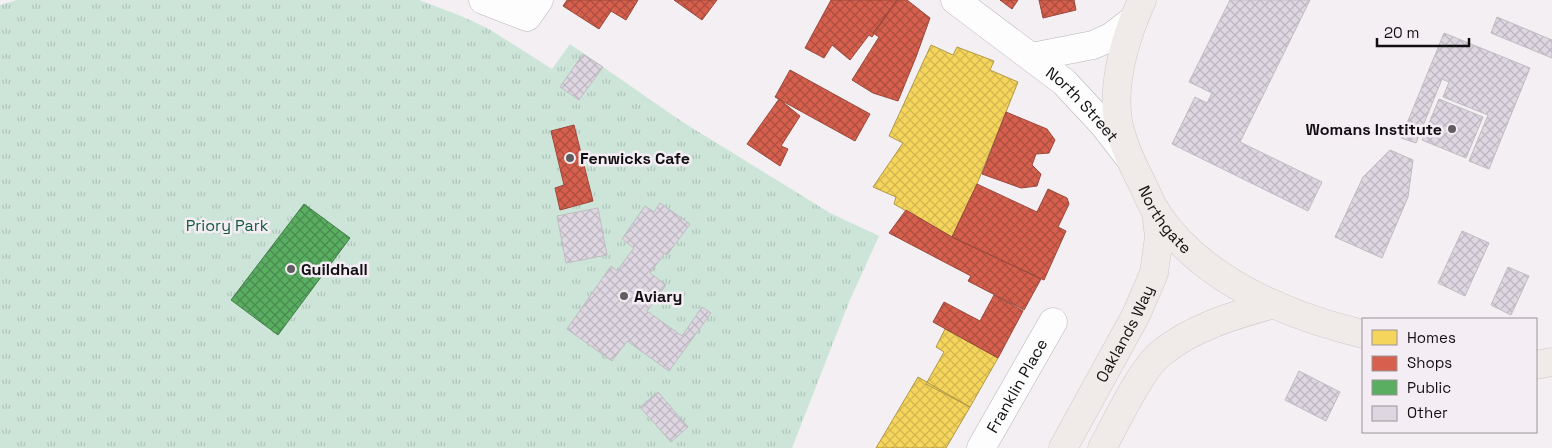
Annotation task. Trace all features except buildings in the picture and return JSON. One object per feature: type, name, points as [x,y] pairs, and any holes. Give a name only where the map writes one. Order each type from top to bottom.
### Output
[{"type":"main road","name":"Northgate","points":[[1138,10],[1121,64],[1116,102],[1118,122],[1129,157],[1156,211],[1180,243],[1213,271],[1235,285],[1274,304],[1362,334]]},
{"type":"main road","name":"Oaklands Way","points":[[1063,448],[1136,315],[1154,273],[1160,238],[1156,211]]},
{"type":"main road","points":[[1102,448],[1141,378],[1159,355],[1180,340],[1211,324],[1274,304]]},
{"type":"main road","points":[[1537,366],[1552,362]]},
{"type":"street","points":[[483,0],[533,8]]},
{"type":"street","name":"North Street","points":[[955,0],[1072,89],[1104,124],[1129,157]]},
{"type":"street","name":"North Street","points":[[1032,57],[1093,45],[1111,37],[1138,10]]},
{"type":"street","name":"Franklin Place","points":[[981,448],[1053,322]]},
{"type":"green space","name":"Priory Park","points":[[17,0],[419,0],[489,29],[552,69],[570,44],[681,121],[830,213],[879,236],[849,302],[792,448],[0,448],[0,5]]},
{"type":"place","name":"Womans Institute","points":[[1452,129]]},
{"type":"place","name":"Fenwicks Cafe","points":[[570,158]]},
{"type":"place","name":"Guildhall","points":[[291,269]]},
{"type":"place","name":"Aviary","points":[[624,296]]}]
